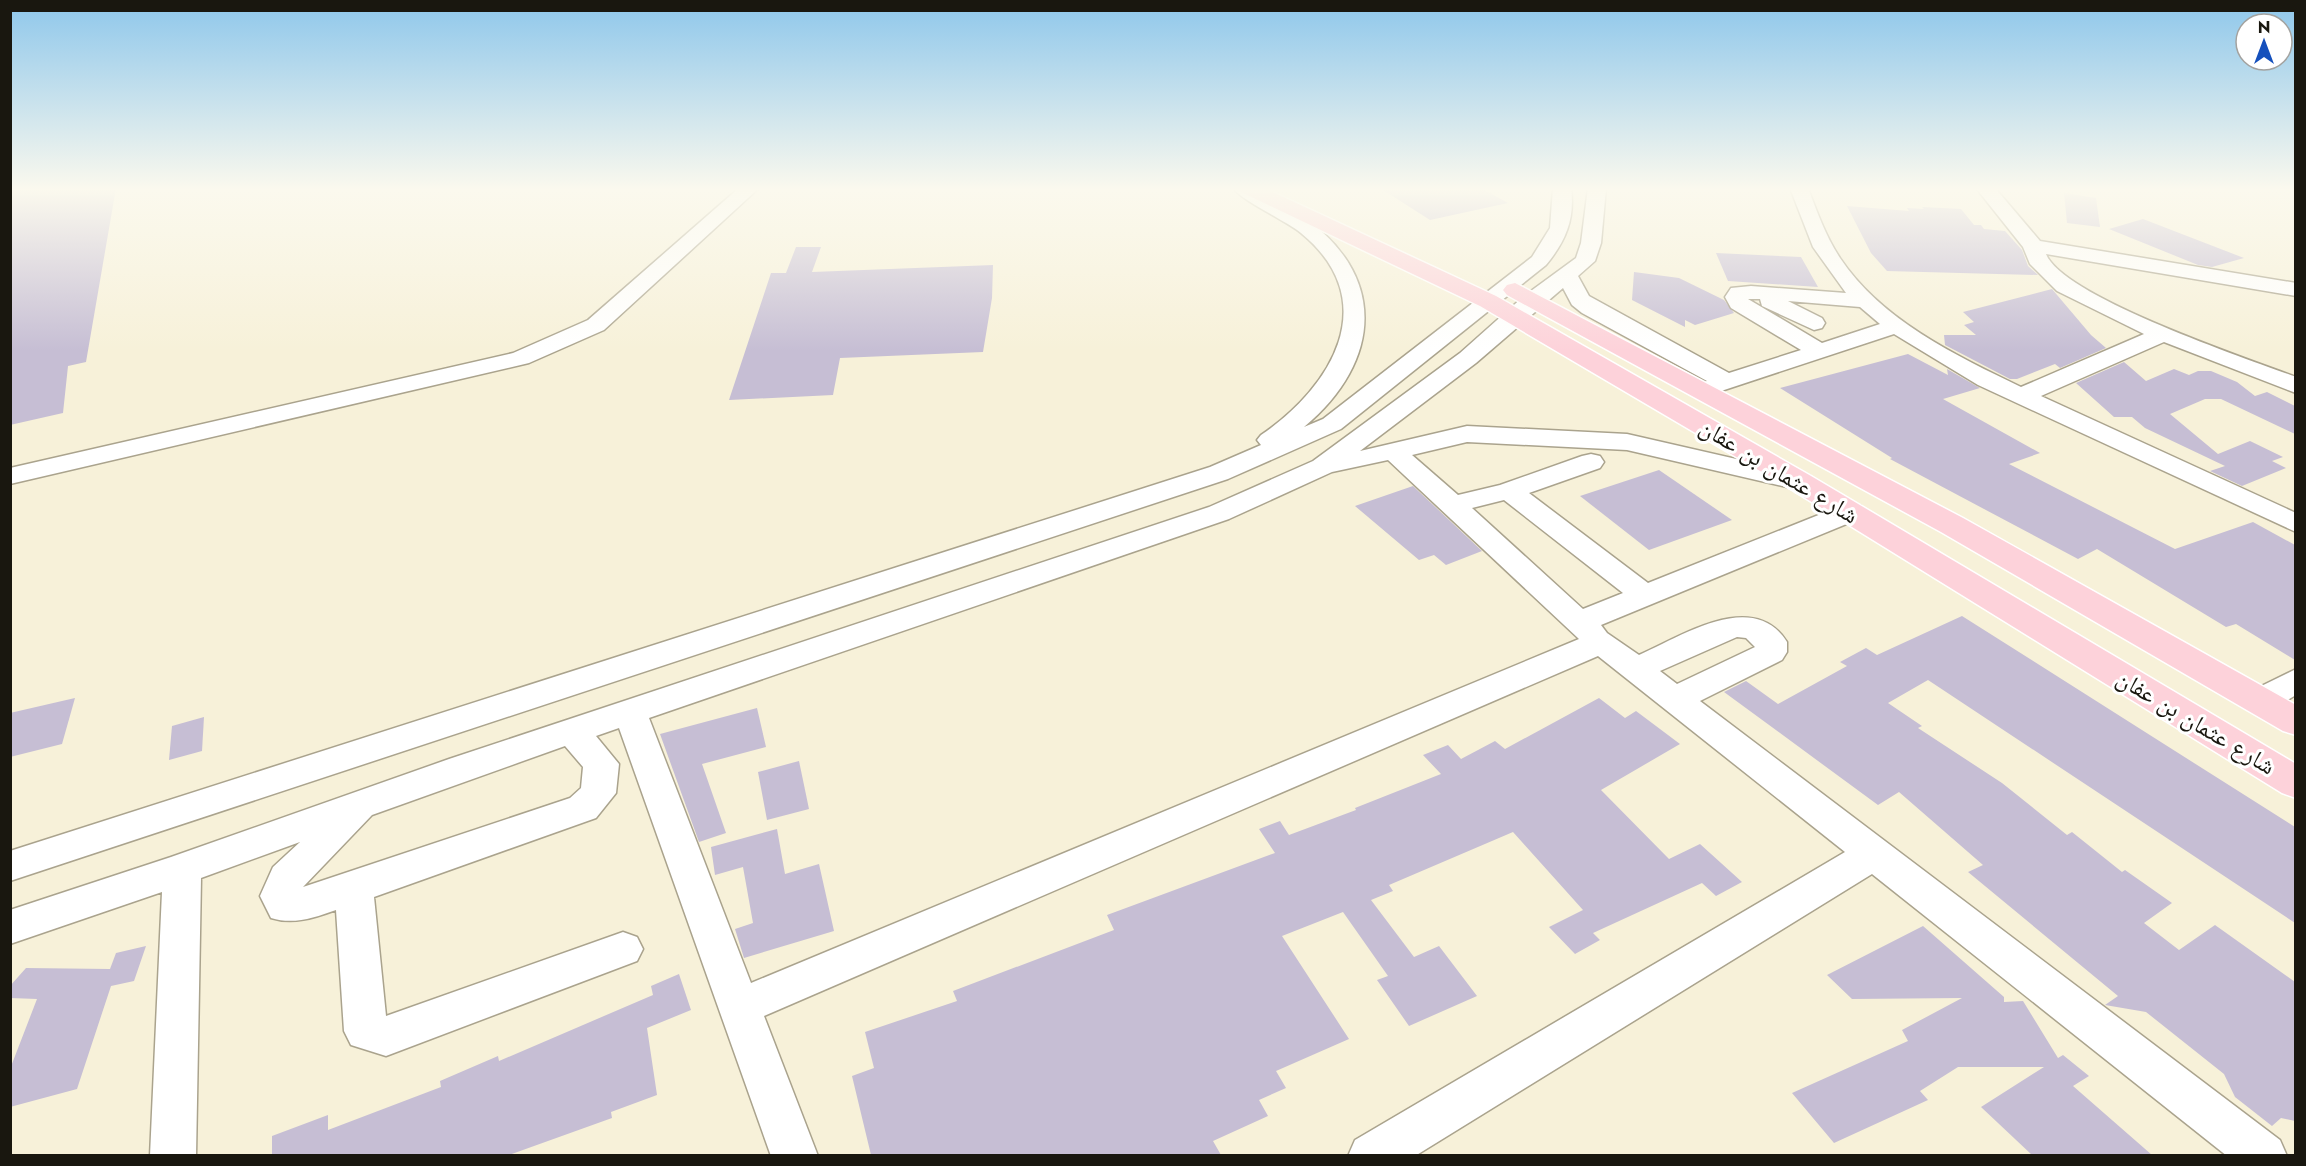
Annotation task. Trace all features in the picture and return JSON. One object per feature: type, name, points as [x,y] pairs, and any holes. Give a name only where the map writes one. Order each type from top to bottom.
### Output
[{"type":"main road","name":"شارع عثمان بن عفان","points":[[1375,242],[1715,386],[2295,722]]},
{"type":"main road","name":"شارع عثمان بن عفان","points":[[1401,242],[1511,301],[1800,482],[2295,783]]},
{"type":"street","points":[[10,476],[521,358],[596,325],[689,242]]},
{"type":"street","points":[[1220,472],[1288,429],[1335,379],[1351,342],[1356,310],[1343,273],[1327,248],[1320,242]]},
{"type":"street","points":[[1322,467],[1468,358],[1554,242]]},
{"type":"street","points":[[10,866],[1220,472],[1332,424],[1511,301],[1567,275],[1585,261],[1591,242]]},
{"type":"street","points":[[1822,242],[1835,267],[1867,301],[1909,337],[2021,396],[2295,524]]},
{"type":"street","points":[[2030,242],[2037,260],[2065,286],[2163,333],[2295,386]]},
{"type":"street","points":[[2033,246],[2295,290]]},
{"type":"street","points":[[1567,275],[1580,300],[1590,308],[1715,386],[1896,326]]},
{"type":"street","points":[[1819,351],[1739,303],[1736,297],[1739,293],[1751,292],[1867,301]]},
{"type":"street","points":[[1751,292],[1814,323]]},
{"type":"street","points":[[2021,396],[2163,333]]},
{"type":"street","points":[[16,928],[572,731],[1219,513],[1322,467],[1467,435],[1627,442],[1800,482]]},
{"type":"street","points":[[1393,451],[1590,632],[1635,669],[2264,1155]]},
{"type":"street","points":[[1452,505],[1509,491],[1592,462]]},
{"type":"street","points":[[1509,491],[1646,596]]},
{"type":"street","points":[[740,1007],[1590,632],[1646,596],[1851,512]]},
{"type":"street","points":[[1635,669],[1731,627],[1744,625],[1760,631],[1771,642],[1771,652],[1674,699]]},
{"type":"street","points":[[2259,701],[2295,680]]},
{"type":"street","points":[[630,712],[795,1155]]},
{"type":"street","points":[[362,804],[286,878],[280,896],[285,906],[313,902],[583,808],[598,793],[601,764],[572,731]]},
{"type":"street","points":[[1371,1155],[1874,854]]},
{"type":"street","points":[[173,1155],[182,869]]},
{"type":"street","points":[[354,888],[366,1030],[386,1036],[623,949]]},
{"type":"building","points":[[10,242],[107,242],[86,362],[68,366],[63,413],[10,425]]},
{"type":"building","points":[[1866,242],[2015,242],[2022,250],[2028,266],[2038,275],[1887,271],[1871,253]]},
{"type":"building","points":[[2142,242],[2204,242],[2244,258],[2212,267],[2198,265]]},
{"type":"building","points":[[796,247],[821,247],[812,272],[993,265],[992,298],[983,352],[840,358],[833,395],[729,400],[771,273],[786,273]]},
{"type":"building","points":[[1716,253],[1801,257],[1818,287],[1728,281]]},
{"type":"building","points":[[1634,272],[1679,278],[1724,300],[1734,313],[1695,325],[1685,320],[1685,327],[1632,300]]},
{"type":"building","points":[[2052,289],[2091,335],[2106,348],[2060,368],[2055,364],[2017,379],[2010,379],[1945,345],[1944,335],[1976,335],[1964,325],[1974,322],[1963,312]]},
{"type":"building","points":[[1908,354],[1948,375],[1947,369],[1980,388],[1943,399],[2040,453],[2009,464],[2175,549],[2253,522],[2295,545],[2295,660],[2236,624],[2226,627],[2097,549],[2078,559],[1890,459],[1892,458],[1780,388]]},
{"type":"building","points":[[2124,362],[2146,381],[2174,369],[2189,375],[2198,371],[2211,371],[2237,382],[2255,396],[2267,392],[2295,406],[2295,434],[2221,399],[2205,399],[2170,414],[2218,454],[2250,441],[2283,457],[2272,461],[2286,468],[2242,486],[2210,471],[2225,466],[2145,428],[2132,417],[2114,417],[2076,383]]},
{"type":"building","points":[[1659,470],[1732,520],[1649,550],[1580,496]]},
{"type":"building","points":[[1413,486],[1482,551],[1446,565],[1434,555],[1419,560],[1355,506]]},
{"type":"building","points":[[1962,616],[2295,827],[2295,923],[1928,680],[1888,703],[1922,726],[1918,728],[2002,783],[2067,835],[2072,832],[2122,872],[2125,870],[2172,903],[2144,923],[2179,950],[2215,925],[2295,982],[2295,1121],[2281,1118],[2272,1126],[2235,1097],[2224,1074],[2146,1012],[2105,1005],[2118,996],[1968,872],[1983,865],[1899,792],[1878,805],[1724,692],[1746,681],[1778,704],[1847,666],[1840,662],[1866,648],[1877,655]]},
{"type":"building","points":[[75,698],[62,744],[10,757],[10,713]]},
{"type":"building","points":[[1599,698],[1625,718],[1636,711],[1680,744],[1601,790],[1669,859],[1700,844],[1742,882],[1716,896],[1702,883],[1593,933],[1600,940],[1575,954],[1549,927],[1583,910],[1513,832],[1389,885],[1393,891],[1371,900],[1414,957],[1439,946],[1477,996],[1409,1026],[1377,980],[1388,976],[1343,912],[1282,936],[1349,1039],[1276,1071],[1286,1088],[1259,1100],[1268,1116],[1213,1141],[1221,1155],[871,1155],[852,1076],[874,1068],[865,1032],[957,1001],[953,991],[1114,930],[1107,915],[1275,853],[1259,829],[1280,821],[1289,835],[1356,810],[1355,808],[1441,774],[1423,755],[1448,745],[1461,759],[1495,741],[1505,749]]},
{"type":"building","points":[[757,708],[766,747],[702,764],[726,833],[699,842],[660,734]]},
{"type":"building","points":[[204,717],[202,751],[169,760],[172,726]]},
{"type":"building","points":[[799,761],[809,809],[767,820],[758,772]]},
{"type":"building","points":[[777,829],[785,874],[819,864],[834,931],[744,958],[735,929],[753,923],[743,867],[715,875],[711,847]]},
{"type":"building","points":[[1923,926],[2004,997],[2004,1002],[2023,1001],[2058,1058],[2063,1055],[2089,1076],[2073,1086],[2152,1155],[2032,1155],[1981,1107],[2044,1067],[1958,1067],[1920,1091],[1928,1100],[1834,1143],[1792,1093],[1908,1041],[1902,1030],[1962,998],[1852,999],[1827,975]]},
{"type":"building","points":[[146,946],[134,981],[111,986],[77,1089],[10,1107],[10,1069],[37,999],[10,998],[10,986],[26,968],[110,969],[116,953]]},
{"type":"building","points":[[679,974],[691,1010],[647,1028],[657,1095],[611,1112],[612,1118],[509,1155],[272,1155],[272,1136],[328,1115],[328,1130],[441,1087],[440,1081],[498,1056],[499,1061],[653,995],[651,986]]}]
